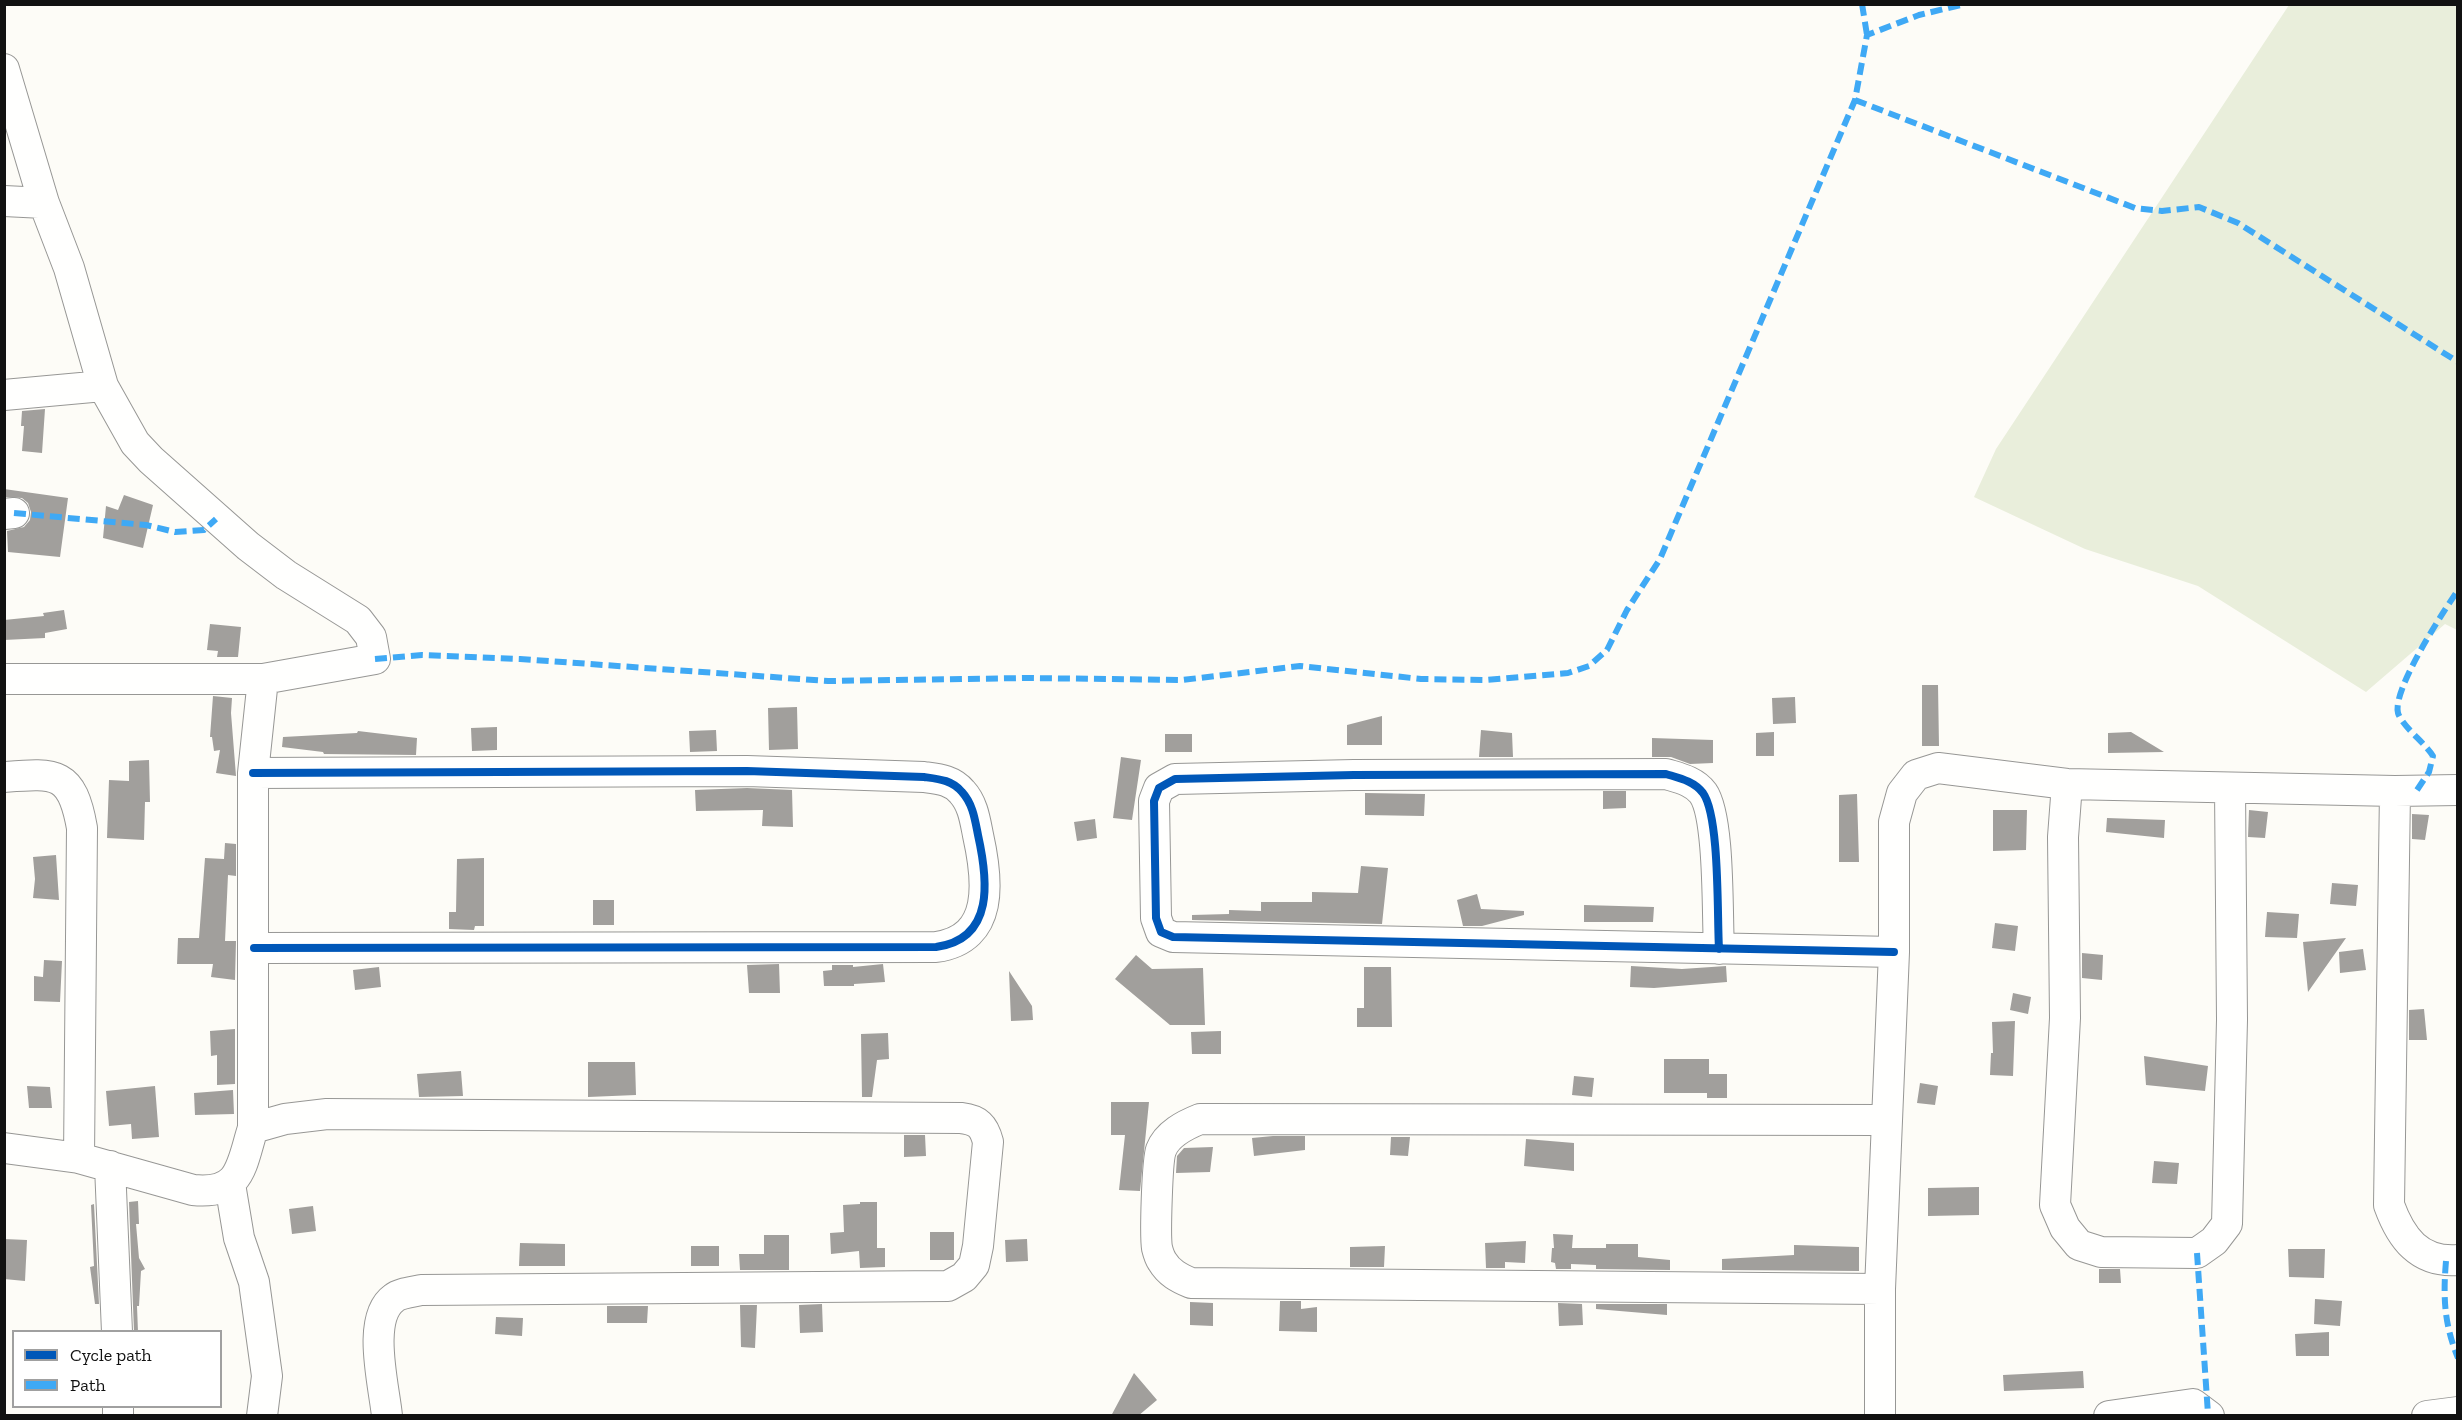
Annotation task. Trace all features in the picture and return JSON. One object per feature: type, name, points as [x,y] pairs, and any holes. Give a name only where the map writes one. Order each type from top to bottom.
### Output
[{"type":"street","points":[[4,69],[44,203],[69,268],[103,386],[135,442],[151,460],[248,546],[286,575],[358,620],[371,637],[375,659],[263,679],[4,679]]},
{"type":"street","points":[[4,201],[44,203]]},
{"type":"street","points":[[4,395],[103,386]]},
{"type":"street","points":[[4,1148],[79,1158],[193,1190],[217,1190],[230,1184],[239,1172],[253,1128],[253,773],[263,679]]},
{"type":"street","points":[[1880,1416],[1880,1289],[1894,952],[1894,822],[1902,793],[1916,776],[1938,768],[2067,784],[2395,791],[2457,789]]},
{"type":"street","points":[[253,773],[747,771],[924,777],[947,781],[962,790],[971,805],[984,860],[986,889],[980,919],[974,929],[963,939],[951,945],[936,947],[254,948]]},
{"type":"street","points":[[4,777],[45,774],[59,778],[70,790],[78,806],[82,828],[79,1158]]},
{"type":"street","points":[[1719,949],[1714,832],[1710,811],[1703,793],[1690,782],[1666,774],[1366,775],[1175,779],[1159,788],[1154,801],[1156,918],[1158,927],[1167,936],[1719,949],[1894,952]]},
{"type":"street","points":[[2067,784],[2063,837],[2065,1018],[2055,1205],[2064,1228],[2079,1245],[2101,1252],[2197,1252],[2214,1241],[2227,1224],[2232,1020],[2230,788]]},
{"type":"street","points":[[2395,791],[2389,1205],[2396,1225],[2407,1242],[2420,1254],[2446,1261],[2457,1260]]},
{"type":"street","points":[[253,1128],[285,1119],[327,1114],[961,1118],[972,1119],[982,1125],[986,1132],[988,1142],[978,1246],[974,1264],[964,1277],[948,1286],[450,1288],[421,1290],[395,1296],[383,1309],[378,1337],[387,1416]]},
{"type":"street","points":[[1880,1289],[1191,1283],[1178,1278],[1162,1261],[1157,1248],[1157,1198],[1161,1151],[1170,1137],[1183,1126],[1200,1119],[1887,1120]]},
{"type":"street","points":[[110,1166],[117,1330]]},
{"type":"street","points":[[230,1184],[239,1238],[254,1282],[267,1376],[262,1416]]},
{"type":"street","points":[[2109,1416],[2193,1404],[2209,1416]]},
{"type":"street","points":[[2427,1416],[2457,1412]]},
{"type":"green space","points":[[2289,5],[2457,5],[2457,630],[2445,624],[2366,692],[2198,586],[2085,549],[1974,497],[1996,449]]},
{"type":"building","points":[[45,409],[42,453],[22,451],[24,426],[21,426],[22,411]]},
{"type":"building","points":[[4,489],[68,498],[60,557],[8,552],[7,531],[24,527],[30,520],[31,512],[28,503],[22,498],[5,497]]},
{"type":"building","points":[[124,495],[153,505],[143,548],[103,538],[106,506],[118,510]]},
{"type":"building","points":[[64,610],[67,629],[45,633],[45,638],[4,640],[4,620],[44,616],[43,613]]},
{"type":"building","points":[[210,624],[241,627],[238,657],[217,657],[218,651],[207,650]]},
{"type":"building","points":[[1922,685],[1938,685],[1939,746],[1922,746]]},
{"type":"building","points":[[213,696],[232,698],[236,776],[216,773],[220,750],[214,751],[212,737],[210,737]]},
{"type":"building","points":[[1795,697],[1796,723],[1773,724],[1772,698]]},
{"type":"building","points":[[797,707],[798,749],[769,750],[768,708]]},
{"type":"building","points":[[1382,716],[1382,745],[1347,745],[1347,725]]},
{"type":"building","points":[[497,727],[497,750],[472,751],[471,728]]},
{"type":"building","points":[[716,730],[717,751],[690,752],[689,731]]},
{"type":"building","points":[[1481,730],[1512,733],[1513,757],[1479,757]]},
{"type":"building","points":[[358,731],[417,738],[416,755],[324,754],[323,752],[282,747],[283,737],[357,733]]},
{"type":"building","points":[[1774,732],[1774,756],[1756,756],[1756,733]]},
{"type":"building","points":[[2131,732],[2164,752],[2108,753],[2108,733]]},
{"type":"building","points":[[1165,734],[1192,734],[1192,752],[1165,752]]},
{"type":"building","points":[[1652,738],[1713,740],[1713,763],[1690,764],[1671,757],[1652,757]]},
{"type":"building","points":[[1121,757],[1141,760],[1132,820],[1113,818]]},
{"type":"building","points":[[149,760],[150,802],[145,802],[144,840],[107,838],[109,780],[129,781],[129,761]]},
{"type":"building","points":[[747,788],[792,790],[793,827],[762,826],[763,810],[696,811],[695,790]]},
{"type":"building","points":[[1603,791],[1626,791],[1626,808],[1603,809]]},
{"type":"building","points":[[1365,793],[1425,794],[1424,816],[1365,815]]},
{"type":"building","points":[[1857,794],[1859,862],[1839,862],[1839,795]]},
{"type":"building","points":[[1993,810],[2027,810],[2026,850],[1993,851]]},
{"type":"building","points":[[2249,810],[2268,812],[2265,838],[2248,837]]},
{"type":"building","points":[[2412,814],[2429,815],[2425,840],[2412,839]]},
{"type":"building","points":[[2107,818],[2165,820],[2164,838],[2106,832]]},
{"type":"building","points":[[1095,819],[1097,838],[1077,841],[1074,822]]},
{"type":"building","points":[[225,843],[236,844],[236,876],[228,875],[225,941],[236,941],[235,980],[211,977],[213,964],[177,964],[178,938],[199,938],[205,858],[224,859]]},
{"type":"building","points":[[56,855],[59,900],[33,898],[35,879],[33,857]]},
{"type":"building","points":[[484,858],[484,926],[475,926],[474,930],[449,929],[449,912],[456,912],[457,859]]},
{"type":"building","points":[[1361,866],[1388,868],[1382,924],[1192,920],[1192,915],[1229,914],[1229,910],[1261,911],[1261,902],[1312,902],[1312,892],[1358,893]]},
{"type":"building","points":[[2332,883],[2358,885],[2356,906],[2330,904]]},
{"type":"building","points":[[1477,894],[1481,909],[1524,911],[1524,915],[1482,926],[1463,926],[1457,900]]},
{"type":"building","points":[[593,900],[614,900],[614,925],[593,925]]},
{"type":"building","points":[[1584,905],[1654,907],[1653,922],[1584,922]]},
{"type":"building","points":[[2267,912],[2299,914],[2297,938],[2265,937]]},
{"type":"building","points":[[1995,923],[2018,926],[2015,951],[1992,948]]},
{"type":"building","points":[[2346,938],[2308,992],[2303,942]]},
{"type":"building","points":[[2363,949],[2366,970],[2340,973],[2339,952]]},
{"type":"building","points":[[2082,953],[2103,955],[2102,980],[2082,978]]},
{"type":"building","points":[[1136,955],[1152,969],[1203,968],[1205,1025],[1170,1025],[1115,979]]},
{"type":"building","points":[[44,960],[62,961],[60,1002],[34,1001],[34,976],[43,977]]},
{"type":"building","points":[[779,964],[780,993],[749,993],[747,965]]},
{"type":"building","points":[[883,964],[885,982],[854,984],[854,986],[824,986],[823,971],[832,970],[832,965],[853,965],[853,967]]},
{"type":"building","points":[[1631,966],[1682,969],[1726,966],[1727,982],[1654,988],[1630,987]]},
{"type":"building","points":[[379,967],[381,987],[355,990],[353,970]]},
{"type":"building","points":[[1364,967],[1391,967],[1392,1027],[1357,1027],[1357,1008],[1364,1008]]},
{"type":"building","points":[[1009,971],[1032,1006],[1033,1020],[1011,1021]]},
{"type":"building","points":[[2013,993],[2031,997],[2028,1014],[2010,1010]]},
{"type":"building","points":[[2424,1009],[2427,1040],[2409,1040],[2409,1010]]},
{"type":"building","points":[[2015,1021],[2013,1076],[1990,1075],[1991,1053],[1993,1053],[1992,1022]]},
{"type":"building","points":[[235,1029],[235,1084],[217,1085],[217,1055],[211,1056],[210,1031]]},
{"type":"building","points":[[1221,1031],[1221,1054],[1192,1054],[1191,1032]]},
{"type":"building","points":[[888,1033],[889,1059],[877,1060],[872,1097],[862,1097],[861,1034]]},
{"type":"building","points":[[2144,1056],[2208,1066],[2205,1091],[2146,1085]]},
{"type":"building","points":[[1664,1059],[1709,1059],[1709,1074],[1727,1074],[1727,1098],[1707,1098],[1707,1093],[1664,1093]]},
{"type":"building","points":[[588,1062],[635,1062],[636,1095],[588,1097]]},
{"type":"building","points":[[461,1071],[463,1096],[419,1097],[417,1074]]},
{"type":"building","points":[[1574,1076],[1594,1078],[1592,1097],[1572,1095]]},
{"type":"building","points":[[1920,1083],[1938,1086],[1935,1105],[1917,1103]]},
{"type":"building","points":[[27,1086],[50,1087],[52,1108],[29,1108]]},
{"type":"building","points":[[155,1086],[159,1137],[132,1139],[131,1124],[109,1126],[106,1091]]},
{"type":"building","points":[[233,1090],[234,1114],[195,1115],[194,1093]]},
{"type":"building","points":[[1111,1102],[1149,1102],[1140,1191],[1119,1190],[1125,1135],[1111,1135]]},
{"type":"building","points":[[904,1135],[925,1135],[926,1156],[904,1157]]},
{"type":"building","points":[[1305,1136],[1305,1150],[1254,1156],[1252,1138]]},
{"type":"building","points":[[1391,1137],[1410,1137],[1408,1156],[1390,1155]]},
{"type":"building","points":[[1526,1139],[1574,1143],[1574,1171],[1524,1166]]},
{"type":"building","points":[[1213,1147],[1210,1172],[1176,1173],[1177,1156],[1184,1148]]},
{"type":"building","points":[[2154,1161],[2179,1163],[2177,1184],[2152,1183]]},
{"type":"building","points":[[1979,1187],[1979,1215],[1928,1216],[1928,1188]]},
{"type":"building","points":[[138,1201],[139,1224],[136,1224],[139,1258],[145,1269],[141,1271],[139,1306],[137,1306],[138,1330],[134,1330],[129,1202]]},
{"type":"building","points":[[860,1202],[877,1202],[877,1248],[885,1248],[885,1267],[860,1268],[859,1251],[831,1254],[830,1233],[844,1232],[843,1205],[860,1204]]},
{"type":"building","points":[[94,1204],[99,1304],[95,1304],[90,1267],[94,1266],[91,1205]]},
{"type":"building","points":[[313,1206],[316,1231],[292,1234],[289,1209]]},
{"type":"building","points":[[930,1232],[954,1232],[954,1260],[930,1260]]},
{"type":"building","points":[[1553,1234],[1573,1235],[1572,1248],[1606,1248],[1606,1244],[1638,1244],[1638,1257],[1670,1260],[1670,1270],[1596,1269],[1596,1265],[1571,1264],[1571,1269],[1556,1269],[1555,1263],[1551,1262],[1552,1248],[1554,1248]]},
{"type":"building","points":[[764,1235],[789,1235],[789,1270],[740,1270],[739,1254],[764,1254]]},
{"type":"building","points":[[4,1239],[27,1240],[25,1281],[4,1279]]},
{"type":"building","points":[[1027,1239],[1028,1261],[1006,1262],[1005,1240]]},
{"type":"building","points":[[1526,1241],[1525,1263],[1505,1262],[1505,1268],[1486,1268],[1485,1243]]},
{"type":"building","points":[[520,1243],[565,1244],[565,1266],[519,1266]]},
{"type":"building","points":[[1794,1245],[1859,1247],[1859,1271],[1722,1270],[1722,1259],[1794,1255]]},
{"type":"building","points":[[691,1246],[719,1246],[719,1266],[691,1266]]},
{"type":"building","points":[[1385,1246],[1384,1267],[1350,1267],[1350,1247]]},
{"type":"building","points":[[2288,1249],[2325,1249],[2324,1278],[2289,1277]]},
{"type":"building","points":[[2099,1269],[2120,1269],[2121,1283],[2099,1283]]},
{"type":"building","points":[[2315,1299],[2342,1301],[2340,1326],[2314,1324]]},
{"type":"building","points":[[1280,1301],[1301,1301],[1301,1309],[1317,1307],[1317,1332],[1279,1331]]},
{"type":"building","points":[[1190,1302],[1213,1303],[1213,1326],[1190,1325]]},
{"type":"building","points":[[1558,1303],[1582,1304],[1583,1325],[1559,1326]]},
{"type":"building","points":[[822,1304],[823,1332],[800,1333],[799,1305]]},
{"type":"building","points":[[1596,1304],[1667,1304],[1667,1315],[1596,1309]]},
{"type":"building","points":[[740,1305],[757,1305],[755,1348],[741,1347]]},
{"type":"building","points":[[607,1306],[648,1306],[647,1323],[607,1323]]},
{"type":"building","points":[[496,1317],[523,1318],[522,1336],[495,1334]]},
{"type":"building","points":[[2329,1332],[2329,1356],[2296,1356],[2295,1334]]},
{"type":"building","points":[[2083,1371],[2084,1388],[2004,1391],[2003,1375]]},
{"type":"building","points":[[1134,1373],[1157,1400],[1138,1416],[1111,1416]]},
{"type":"marked path","points":[[1862,4],[1867,35]]},
{"type":"marked path","points":[[375,659],[422,655],[520,659],[828,681],[1028,678],[1182,680],[1300,666],[1421,679],[1485,680],[1568,673],[1589,666],[1607,650],[1627,610],[1660,559],[1855,100],[1867,35],[1919,15],[1965,4]]},
{"type":"marked path","points":[[1855,100],[2135,208],[2162,211],[2199,207],[2238,223],[2458,362]]},
{"type":"marked path","points":[[14,513],[146,525],[175,532],[204,530],[216,519]]},
{"type":"marked path","points":[[2417,790],[2429,772],[2433,756],[2400,718],[2398,702],[2420,651],[2458,590]]},
{"type":"marked path","points":[[2197,1253],[2208,1414]]},
{"type":"marked path","points":[[2446,1261],[2446,1310],[2450,1334],[2458,1358]]},
{"type":"cycle path","points":[[253,773],[747,771],[935,778],[958,788],[971,807],[981,852],[985,888],[978,920],[969,932],[955,942],[936,947],[254,948]]},
{"type":"cycle path","points":[[1719,949],[1718,934],[1718,891],[1715,844],[1708,805],[1703,793],[1695,786],[1686,780],[1666,774],[1354,775],[1175,779],[1159,788],[1154,801],[1156,918],[1161,932],[1173,937],[1894,952]]}]
